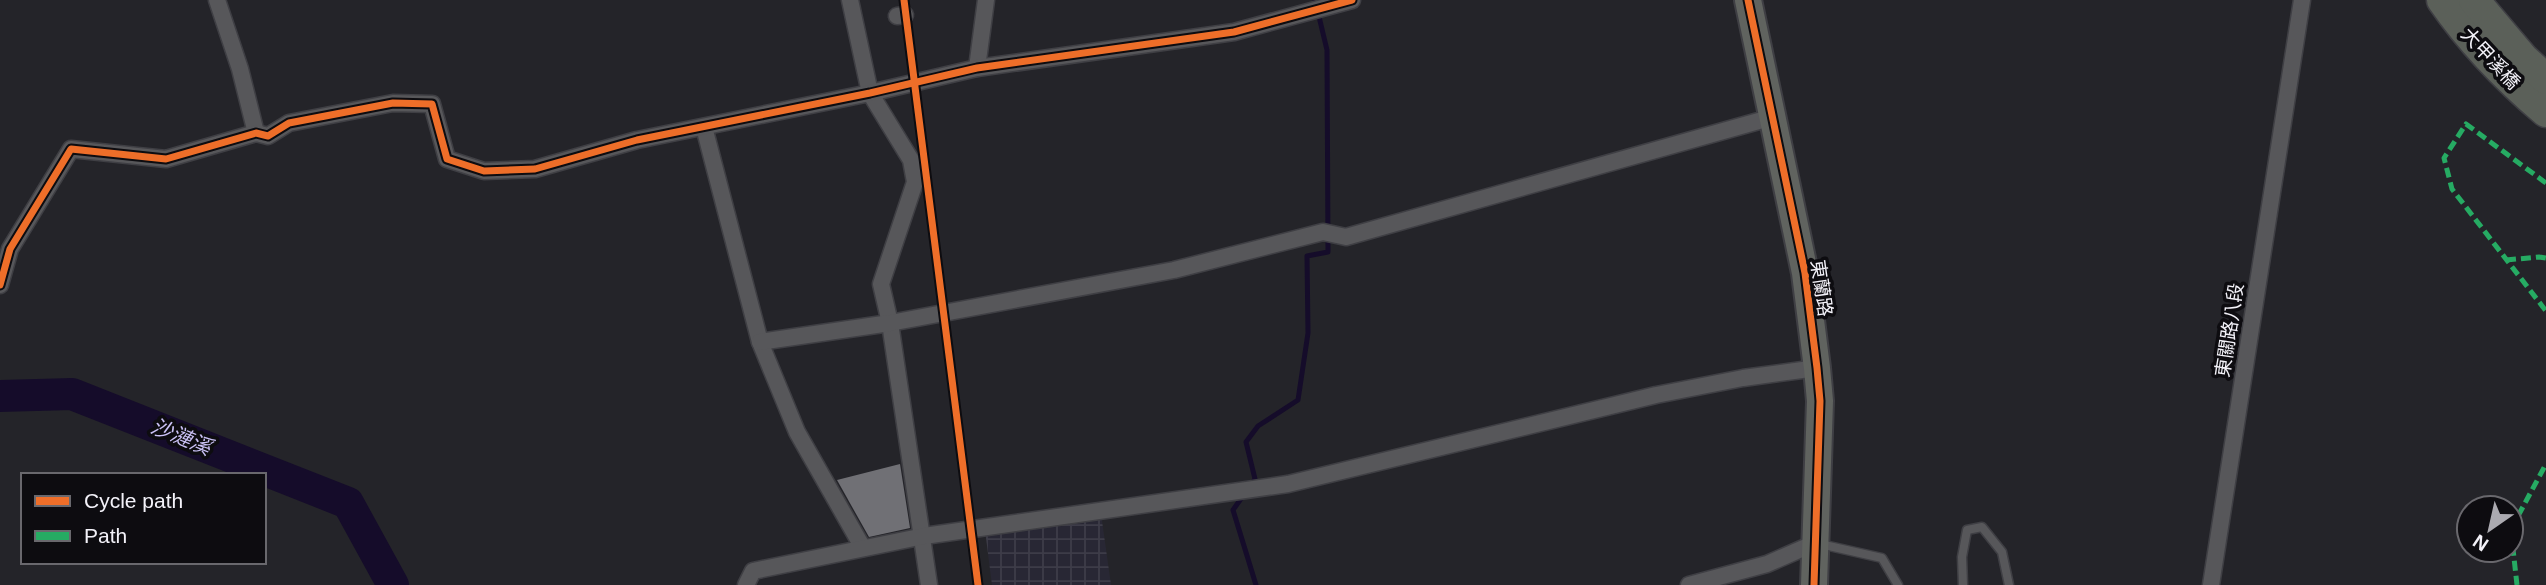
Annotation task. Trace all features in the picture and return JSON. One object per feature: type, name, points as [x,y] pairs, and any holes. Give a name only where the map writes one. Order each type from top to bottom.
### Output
[{"type":"highway","name":"大甲溪橋","points":[[2442,0],[2459,24],[2507,78],[2546,112]]},
{"type":"highway","name":"大甲溪橋","points":[[2474,0],[2523,58],[2546,79]]},
{"type":"main road","name":"東蘭路","points":[[1748,0],[1805,273],[1817,368],[1820,401],[1814,585]]},
{"type":"street","points":[[216,0],[240,69],[256,133]]},
{"type":"street","points":[[850,0],[870,93],[911,160],[915,182],[881,284],[891,323],[929,585]]},
{"type":"street","points":[[977,68],[986,0]]},
{"type":"street","points":[[0,285],[10,249],[71,149],[166,159],[256,133],[268,136],[289,123],[393,103],[432,104],[447,159],[484,171],[536,169],[637,140],[870,93],[977,68],[1234,32],[1352,0]]},
{"type":"street","name":"東關路八段","points":[[2211,585],[2302,0]]},
{"type":"street","name":"東關路八段","points":[[2288,82],[2312,0]]},
{"type":"street","points":[[760,342],[891,323],[1174,270],[1323,232],[1346,237],[1773,117]]},
{"type":"street","points":[[704,127],[760,342],[797,432],[863,548]]},
{"type":"street","points":[[746,585],[753,571],[863,548],[923,536],[1288,484],[1656,395],[1743,378],[1817,368]]},
{"type":"street","points":[[1689,585],[1767,564],[1815,543]]},
{"type":"lane","points":[[1963,585],[1962,557],[1966,530],[1982,527],[2002,552],[2009,585]]},
{"type":"lane","points":[[1815,543],[1882,558],[1898,585]]},
{"type":"shaded area","points":[[1101,514],[1111,585],[992,585],[985,530]]},
{"type":"building","points":[[900,464],[910,528],[869,537],[837,480]]},
{"type":"waterway","points":[[1251,485],[1255,479],[1246,442],[1258,426],[1298,400],[1308,333],[1307,256],[1328,252],[1327,50],[1315,0]]},
{"type":"waterway","name":"沙漣溪","points":[[0,396],[72,394],[348,503],[393,585]]},
{"type":"waterway","points":[[1245,493],[1233,510],[1256,585]]},
{"type":"marked path","points":[[2546,183],[2466,124],[2444,158],[2452,189],[2546,311]]},
{"type":"marked path","points":[[2506,260],[2546,258]]},
{"type":"marked path","points":[[2525,503],[2546,464]]},
{"type":"marked path","points":[[2515,564],[2517,585]]},
{"type":"cycle path","points":[[904,0],[978,585]]},
{"type":"cycle path","points":[[0,285],[10,249],[71,149],[166,159],[256,133],[268,136],[289,123],[393,103],[432,104],[447,159],[484,171],[535,169],[637,140],[870,93],[977,68],[1234,32],[1352,0]]},
{"type":"cycle path","points":[[1748,0],[1805,273],[1817,368],[1820,401],[1814,585]]}]
